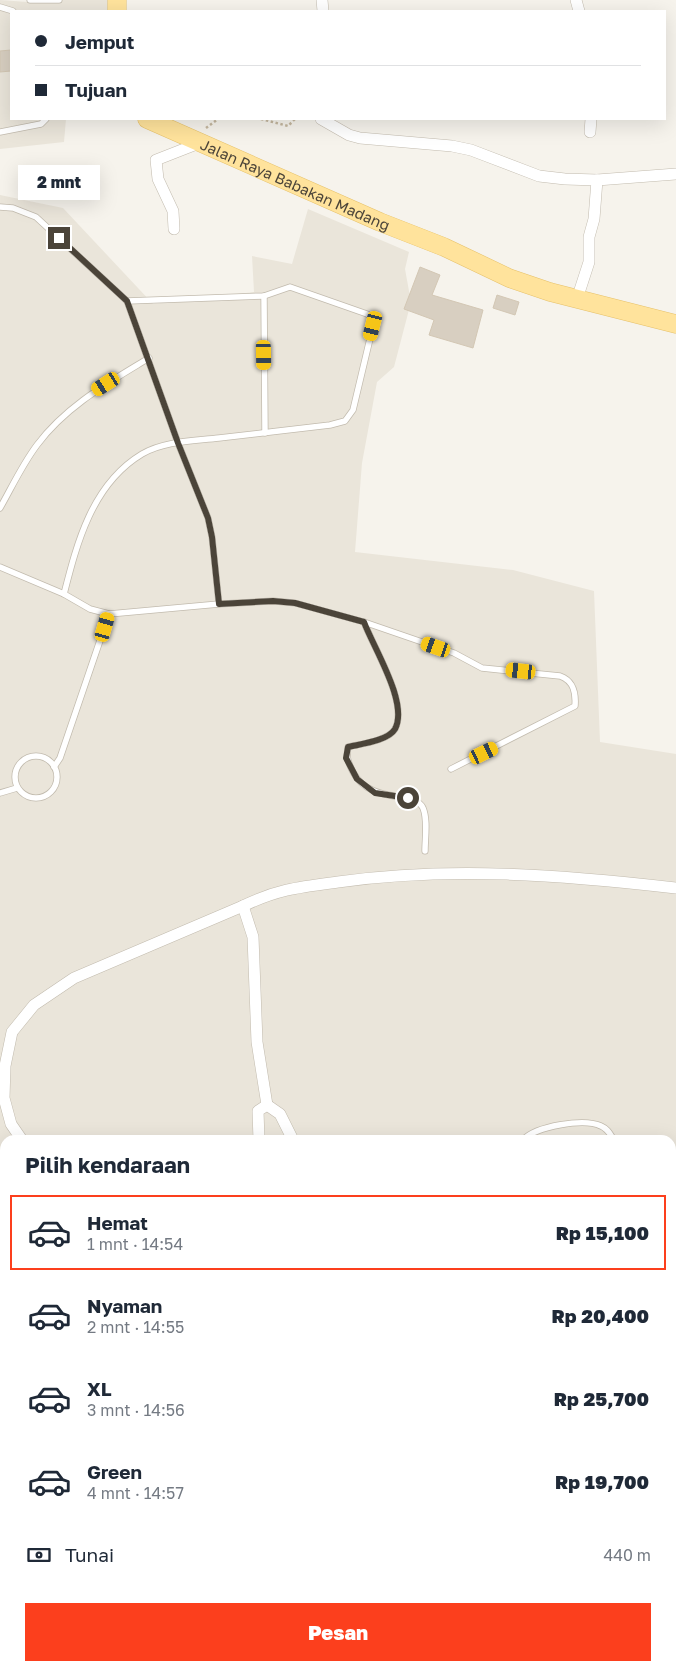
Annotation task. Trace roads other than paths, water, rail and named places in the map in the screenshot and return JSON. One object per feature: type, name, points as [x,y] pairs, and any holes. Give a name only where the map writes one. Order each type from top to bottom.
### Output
[{"type":"main road","name":"Jalan Raya Babakan Madang","points":[[149,120],[380,222],[444,247],[509,278],[577,300],[676,324]]},
{"type":"street","points":[[323,120],[349,135],[360,138],[452,146],[472,150],[539,176],[596,180],[676,174]]},
{"type":"street","points":[[590,132],[591,120]]},
{"type":"street","points":[[174,229],[173,210],[158,180],[156,160],[202,142]]},
{"type":"street","points":[[577,300],[589,262],[588,237],[594,219],[596,180]]},
{"type":"street","points":[[19,1135],[11,1124],[4,1098],[5,1066],[12,1032],[34,1004],[74,978],[243,906],[269,893],[372,876],[481,874],[572,878],[676,888]]},
{"type":"street","points":[[243,906],[254,945],[257,1042],[267,1105],[280,1114],[290,1135]]},
{"type":"street","points":[[258,1135],[258,1112],[267,1105]]},
{"type":"lane","points":[[30,0],[59,0]]},
{"type":"lane","points":[[0,132],[41,124],[45,120]]},
{"type":"lane","points":[[0,207],[13,208],[36,217],[127,301],[210,527],[219,604]]},
{"type":"lane","points":[[64,594],[83,530],[113,478],[142,454],[157,447],[339,423],[350,416],[373,326],[370,316],[366,314],[295,288],[286,287],[264,296],[127,301]]},
{"type":"lane","points":[[264,296],[265,433]]},
{"type":"lane","points":[[0,508],[25,462],[61,418],[92,393],[149,358]]},
{"type":"lane","points":[[0,567],[64,594],[90,610],[109,614],[263,601],[295,603],[364,622],[454,653],[482,668],[560,676],[567,679],[573,686],[575,706],[571,709],[451,769]]},
{"type":"lane","points":[[54,767],[58,763],[109,614]]},
{"type":"lane","points":[[364,622],[372,644],[390,674],[395,694],[397,718],[395,729],[387,736],[348,747],[346,758],[357,779],[375,793],[408,798],[419,803],[423,808],[426,825],[425,851]]},
{"type":"lane","points":[[40,756],[54,767],[57,778],[49,794],[44,798],[31,798],[17,788],[14,776],[22,761],[40,756]]},
{"type":"lane","points":[[0,793],[17,788]]},
{"type":"lane","points":[[528,1135],[537,1130],[570,1124],[599,1125],[609,1130],[612,1135]]}]
